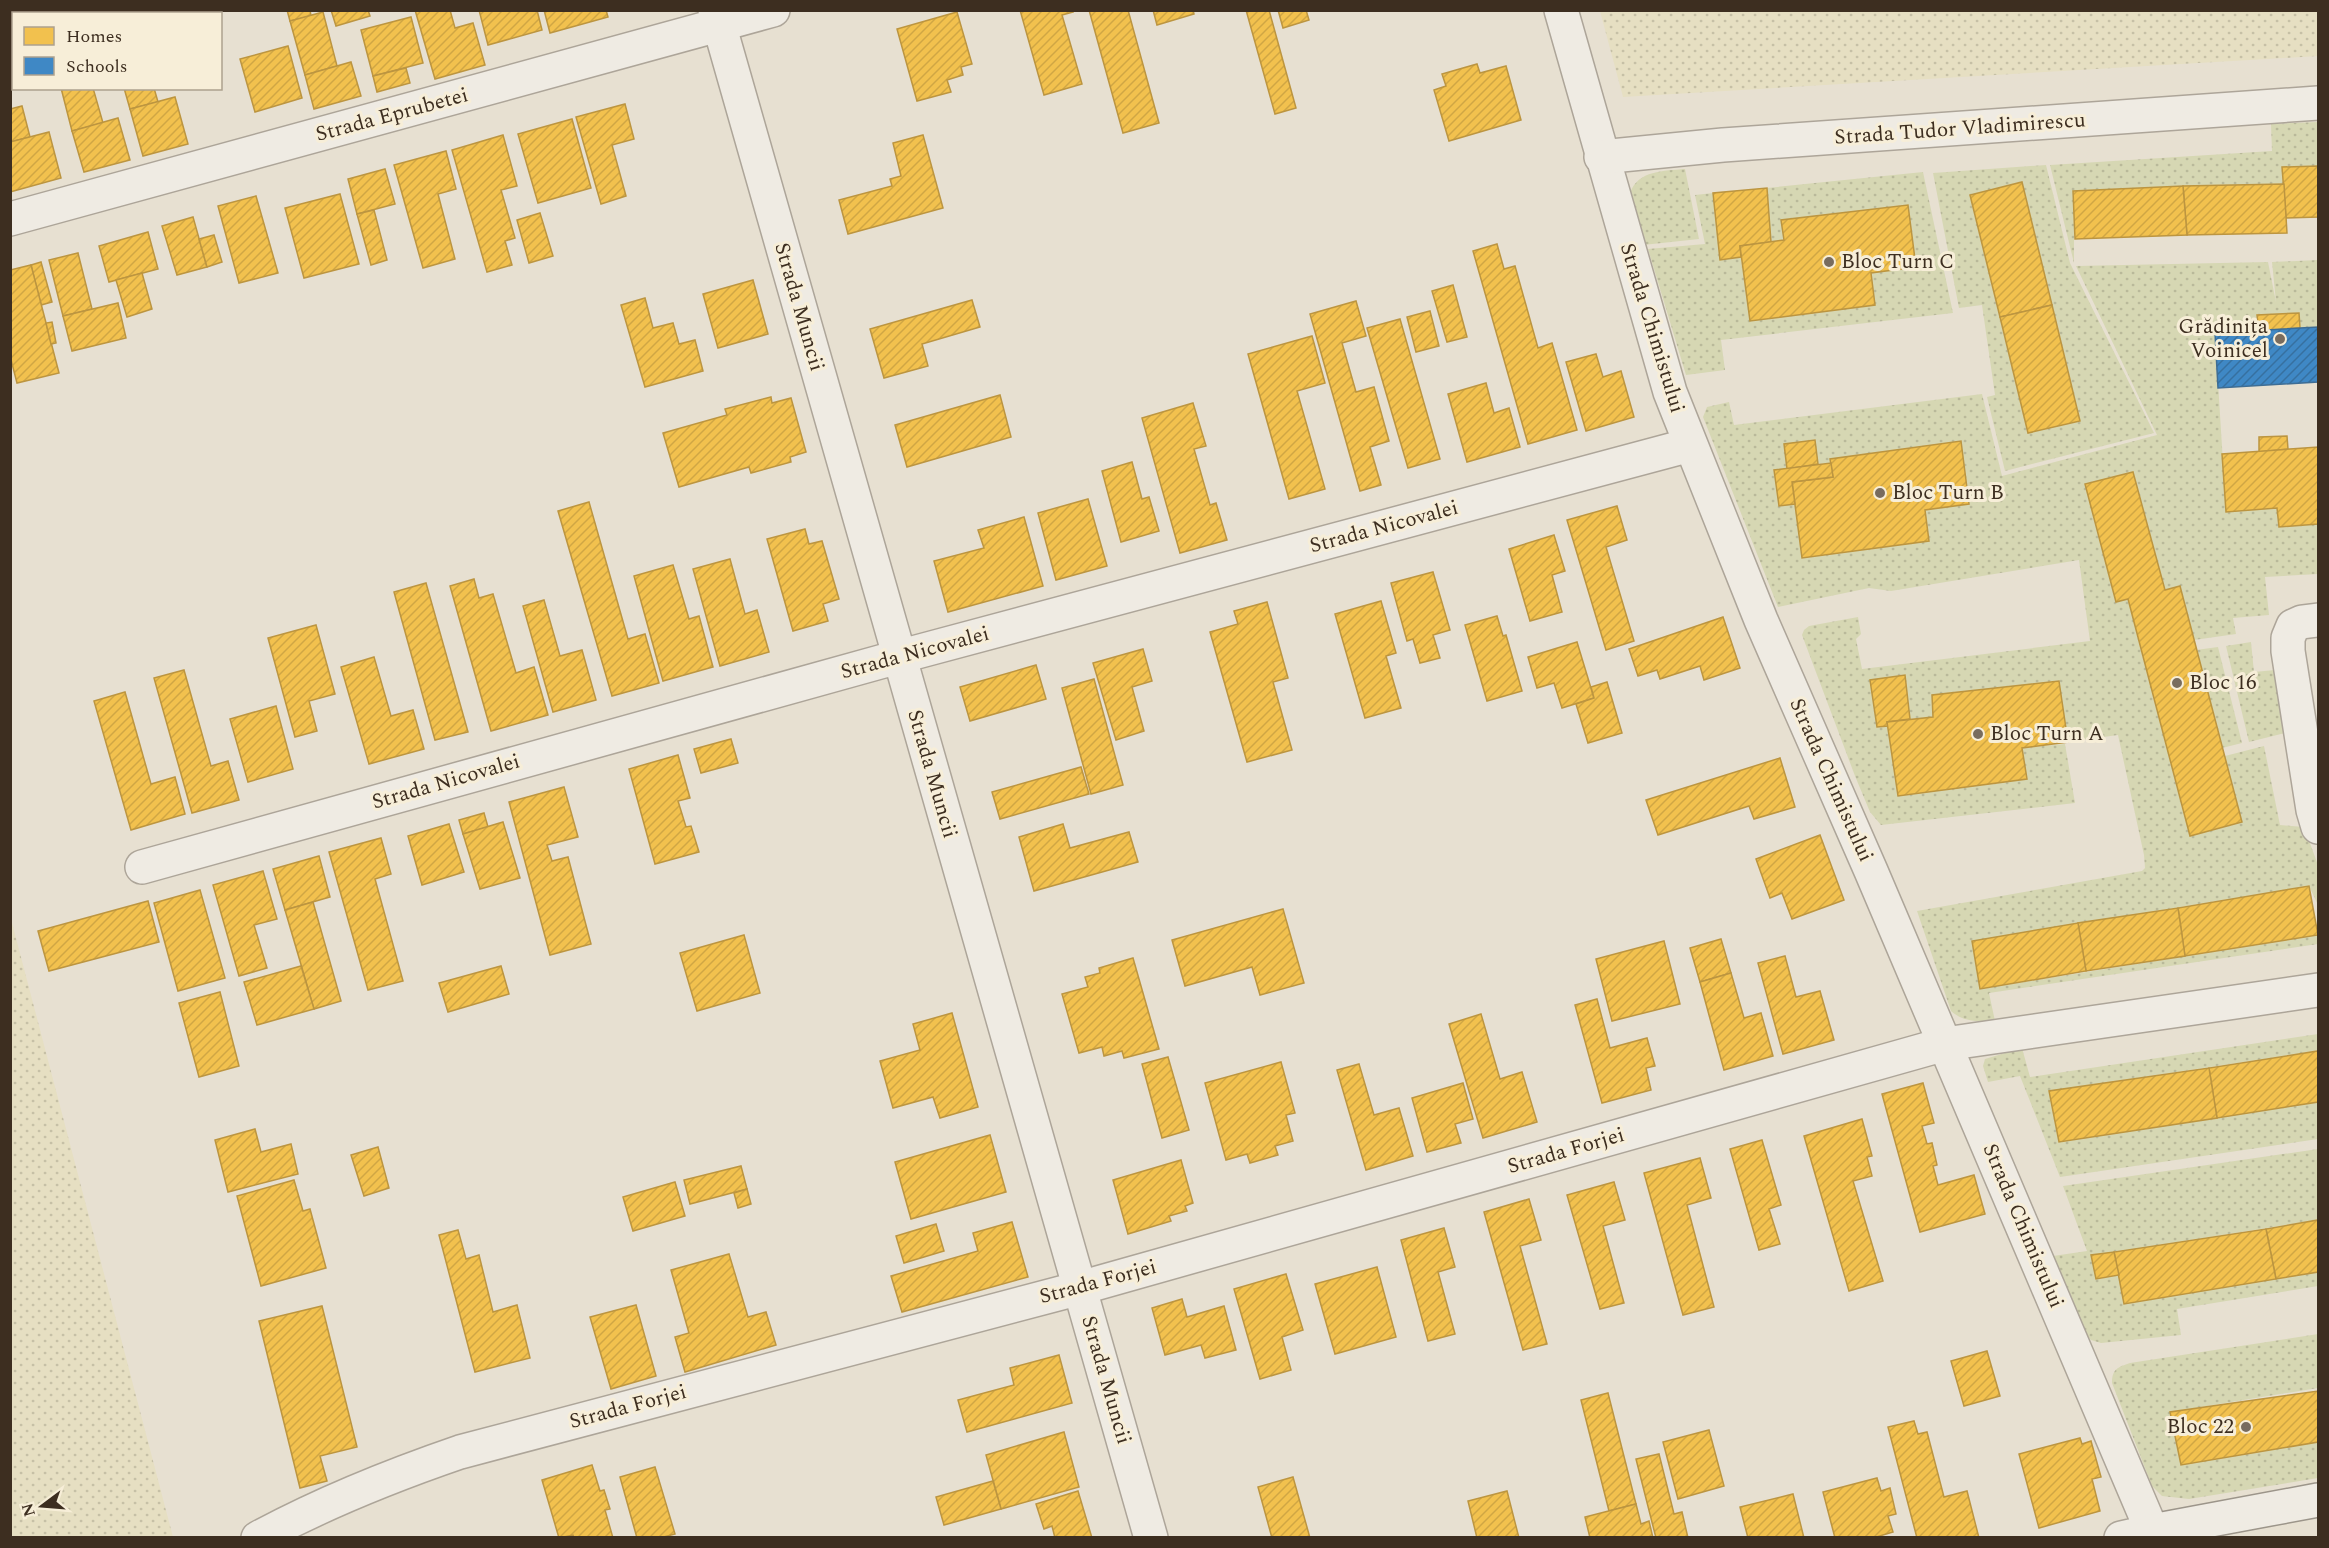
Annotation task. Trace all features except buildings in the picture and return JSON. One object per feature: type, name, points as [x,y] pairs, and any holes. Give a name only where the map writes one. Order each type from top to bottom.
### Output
[{"type":"street","name":"Strada Eprubetei","points":[[10,219],[717,18],[773,10]]},
{"type":"street","name":"Strada Chimistului","points":[[1561,10],[1601,157],[1670,392],[1690,445],[1761,620],[1945,1044],[2137,1534]]},
{"type":"street","name":"Strada Muncii","points":[[717,18],[1151,1538]]},
{"type":"street","name":"Strada Tudor Vladimirescu","points":[[1601,157],[1735,144],[2319,103]]},
{"type":"street","name":"Strada Nicovalei","points":[[142,867],[898,657],[1690,445]]},
{"type":"street","points":[[2319,620],[2302,622],[2293,626],[2288,638],[2288,651],[2313,810],[2319,827]]},
{"type":"street","name":"Strada Forjei","points":[[258,1538],[297,1517],[392,1476],[460,1452],[1080,1288],[1945,1044],[2319,990]]},
{"type":"street","points":[[2137,1534],[2319,1500]]},
{"type":"shaded area","points":[[1600,11],[2318,11],[2318,56],[1623,97]]},
{"type":"shaded area","points":[[11,919],[173,1537],[11,1537]]},
{"type":"green space","points":[[2318,122],[2318,166],[2283,167],[2284,184],[2074,191],[2074,263],[2050,165],[2272,151],[2271,124]]},
{"type":"green space","points":[[2046,165],[2070,263],[2154,433],[2005,471],[1987,397],[1995,395],[1982,305],[1959,308],[1933,173]],"holes":[[[2022,182],[2080,420],[2028,433],[1970,196]]]},
{"type":"green space","points":[[1685,169],[1699,239],[1643,245],[1630,193],[1634,185],[1653,173]]},
{"type":"green space","points":[[1923,172],[1953,313],[1721,340],[1725,370],[1686,375],[1648,249],[1705,244],[1695,195],[1713,193],[1720,259],[1741,257],[1750,320],[1875,305],[1871,273],[1916,267],[1908,205],[1782,220],[1784,240],[1771,242],[1767,188]]},
{"type":"green space","points":[[2318,260],[2318,327],[2300,328],[2299,313],[2257,315],[2259,331],[2215,334],[2226,511],[2277,508],[2279,527],[2318,524],[2318,574],[2265,577],[2269,615],[2233,618],[2236,634],[2194,640],[2180,586],[2165,590],[2133,472],[2086,484],[2116,602],[2128,599],[2190,835],[2225,756],[2264,746],[2280,825],[2304,827],[2318,865],[2318,905],[2309,886],[1972,941],[1980,989],[2318,935],[2318,944],[1989,993],[1995,1021],[1977,1021],[1956,1015],[1951,1011],[1917,911],[2142,871],[2145,868],[2118,735],[2068,742],[2058,681],[1932,695],[1933,717],[1910,719],[1905,676],[1877,727],[1888,726],[1898,796],[2026,779],[2022,748],[2065,744],[2075,803],[1881,825],[1870,812],[1855,776],[1802,635],[1809,626],[1858,617],[1861,634],[1856,639],[1862,669],[2090,641],[2079,560],[1891,591],[1869,588],[1778,607],[1703,417],[1707,407],[1729,402],[1734,425],[1982,394],[2002,476],[2157,435],[2076,266],[2268,262],[2276,302],[2272,262]],"holes":[[[1815,440],[1818,464],[1831,463],[1830,459],[1961,441],[1969,504],[1925,510],[1929,541],[1802,558],[1795,504],[1779,505],[1774,471],[1787,469],[1784,444]]]},
{"type":"green space","points":[[2251,642],[2254,672],[2275,670],[2285,733],[2249,742],[2226,646]]},
{"type":"green space","points":[[2218,647],[2242,743],[2222,748],[2196,650]]},
{"type":"green space","points":[[2318,1034],[2318,1051],[2049,1091],[2059,1142],[2318,1102],[2318,1139],[2060,1177],[2020,1076],[1988,1082],[1983,1066],[1985,1059],[2022,1048],[2030,1077]]},
{"type":"green space","points":[[2318,1149],[2318,1220],[2114,1252],[2096,1278],[2119,1275],[2124,1304],[2318,1272],[2318,1286],[2177,1309],[2181,1335],[2101,1343],[2091,1340],[2082,1330],[2053,1256],[2087,1251],[2063,1186]]},
{"type":"green space","points":[[2318,1334],[2318,1388],[2170,1412],[2181,1465],[2318,1442],[2318,1478],[2189,1499],[2162,1496],[2152,1486],[2112,1383],[2116,1369],[2130,1363]]},
{"type":"place","name":"Bloc Turn C","points":[[1829,262]]},
{"type":"place","name":"Grădinița Voinicel","points":[[2280,339]]},
{"type":"place","name":"Bloc Turn B","points":[[1880,493]]},
{"type":"place","name":"Bloc 16","points":[[2177,683]]},
{"type":"place","name":"Bloc Turn A","points":[[1978,734]]},
{"type":"place","name":"Bloc 22","points":[[2246,1427]]}]
